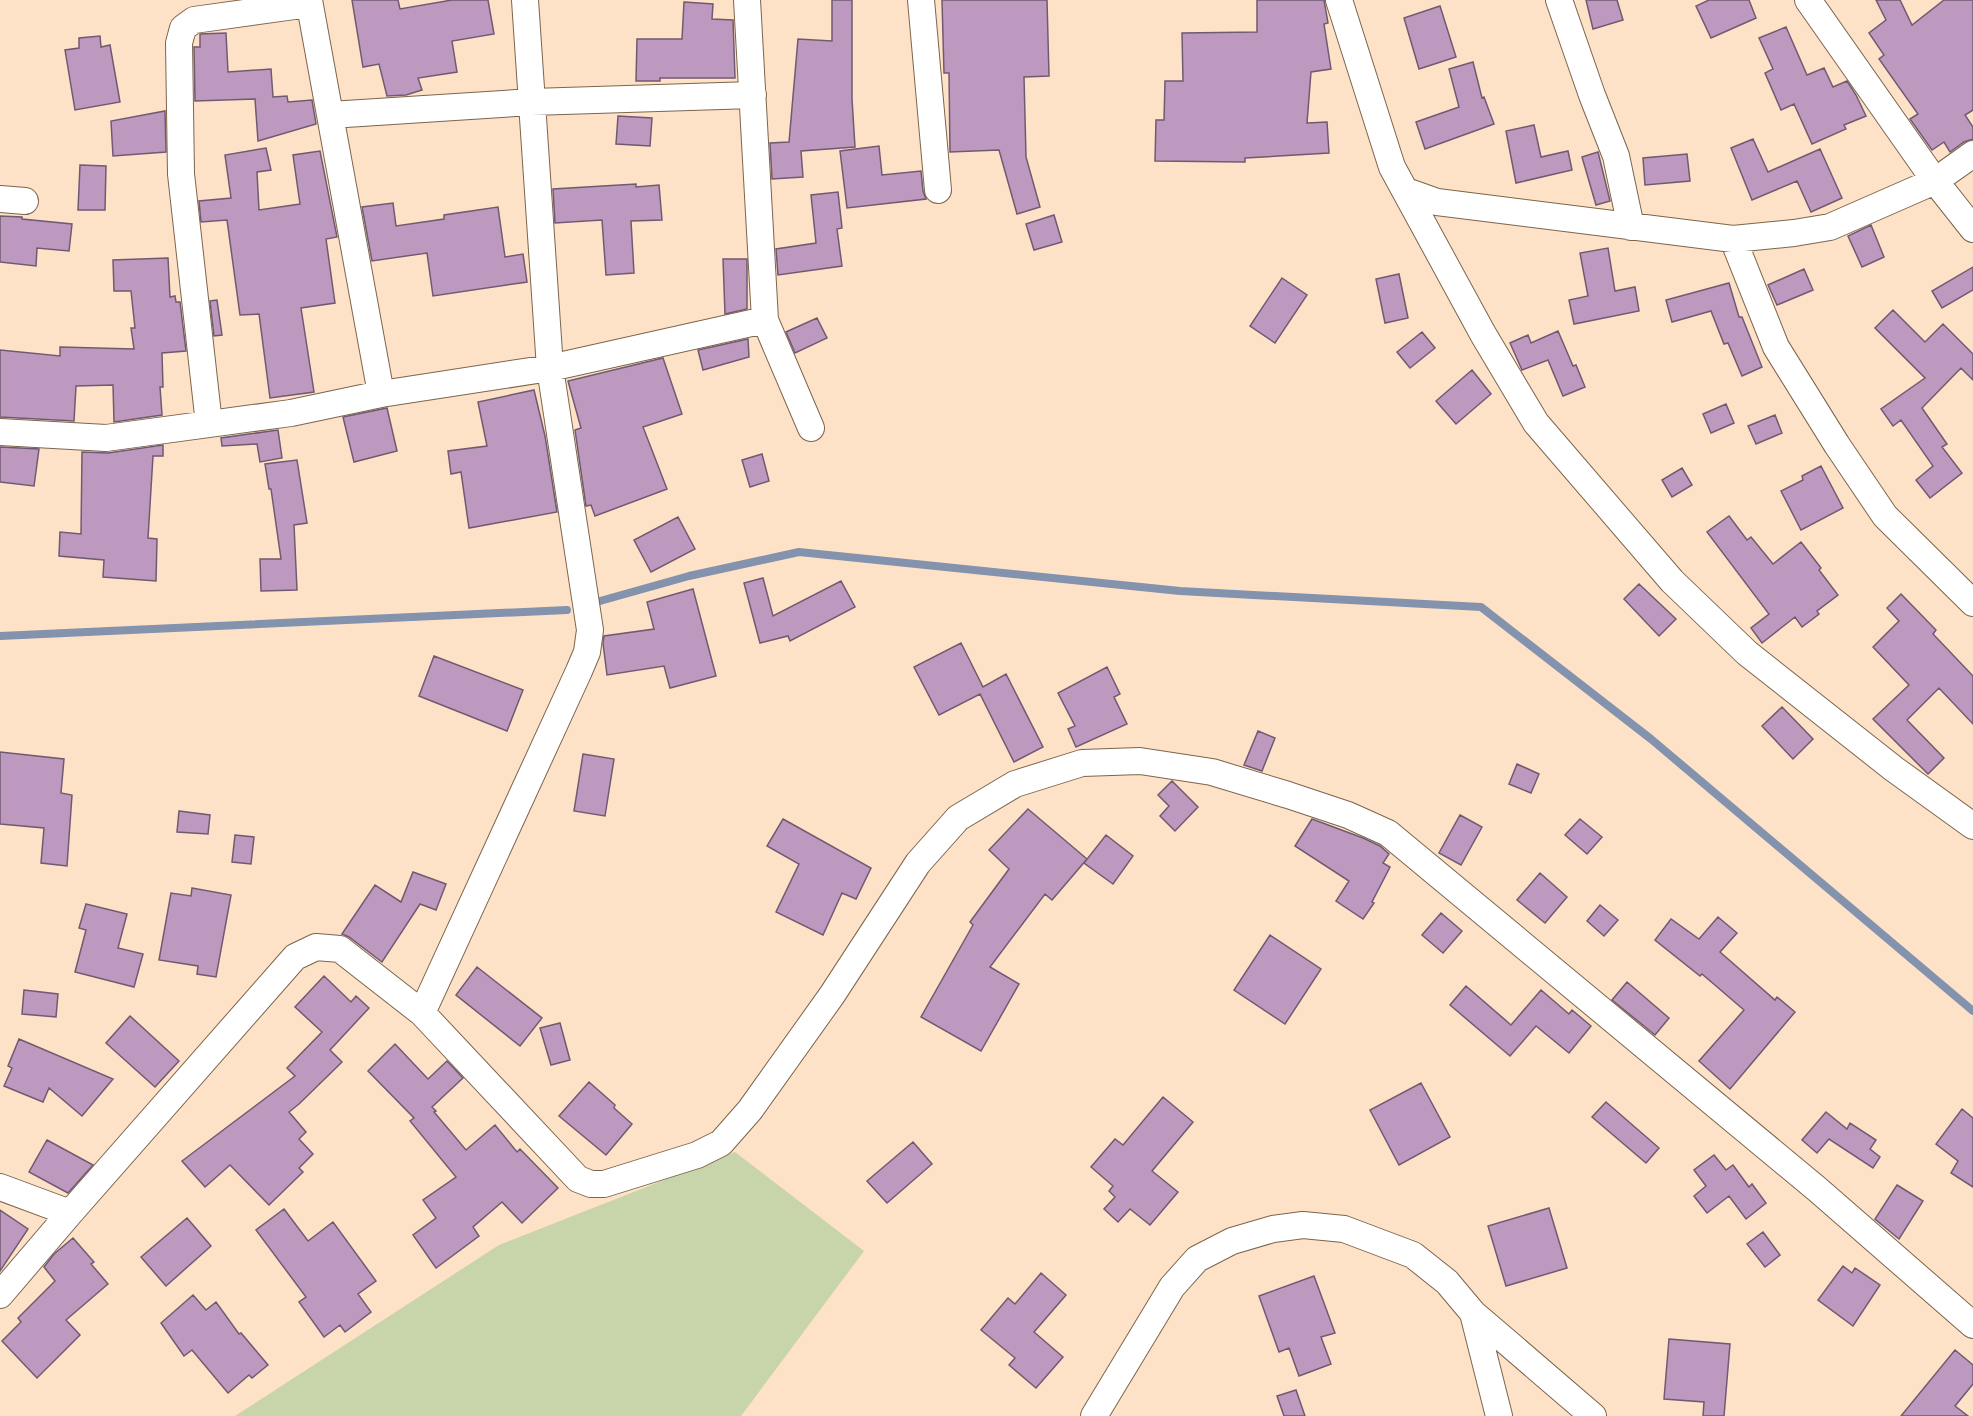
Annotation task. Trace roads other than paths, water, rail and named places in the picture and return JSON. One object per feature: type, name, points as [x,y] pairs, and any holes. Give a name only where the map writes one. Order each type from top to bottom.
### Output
[{"type":"street","points":[[422,1013],[586,652],[590,630],[550,368],[525,0]]},
{"type":"street","points":[[747,0],[765,320],[811,428]]},
{"type":"street","points":[[921,0],[938,190]]},
{"type":"street","points":[[1340,0],[1392,167],[1483,334],[1536,423],[1672,581],[1747,653],[1894,769],[1973,826]]},
{"type":"street","points":[[1559,0],[1616,156],[1631,226]]},
{"type":"street","points":[[1808,0],[1935,181],[1973,229]]},
{"type":"street","points":[[209,424],[181,174],[179,43],[183,28],[194,20],[309,2],[381,394]]},
{"type":"street","points":[[330,115],[532,102],[753,95]]},
{"type":"street","points":[[1406,191],[1437,202],[1733,239],[1830,227],[1935,181],[1973,154]]},
{"type":"street","points":[[1733,239],[1776,347],[1837,445],[1885,516],[1973,603]]},
{"type":"street","points":[[0,432],[106,438],[291,413],[381,394],[550,368],[765,320]]},
{"type":"street","points":[[0,1295],[295,957],[316,947],[340,949],[422,1013],[578,1179],[591,1184],[617,1181],[697,1155],[721,1143],[750,1110],[825,1004],[918,863],[958,818],[1015,784],[1082,763],[1140,761],[1212,772],[1328,808],[1388,833],[1817,1189],[1973,1325]]},
{"type":"street","points":[[0,1187],[70,1213]]},
{"type":"street","points":[[1094,1416],[1172,1287],[1197,1259],[1232,1241],[1303,1225],[1344,1229],[1413,1255],[1447,1282],[1473,1313],[1593,1416]]},
{"type":"street","points":[[1473,1313],[1499,1416]]},
{"type":"waterway","points":[[600,601],[689,576],[799,552],[1180,591],[1481,607],[1651,739],[1973,1011]]},
{"type":"waterway","points":[[0,636],[567,610]]}]
